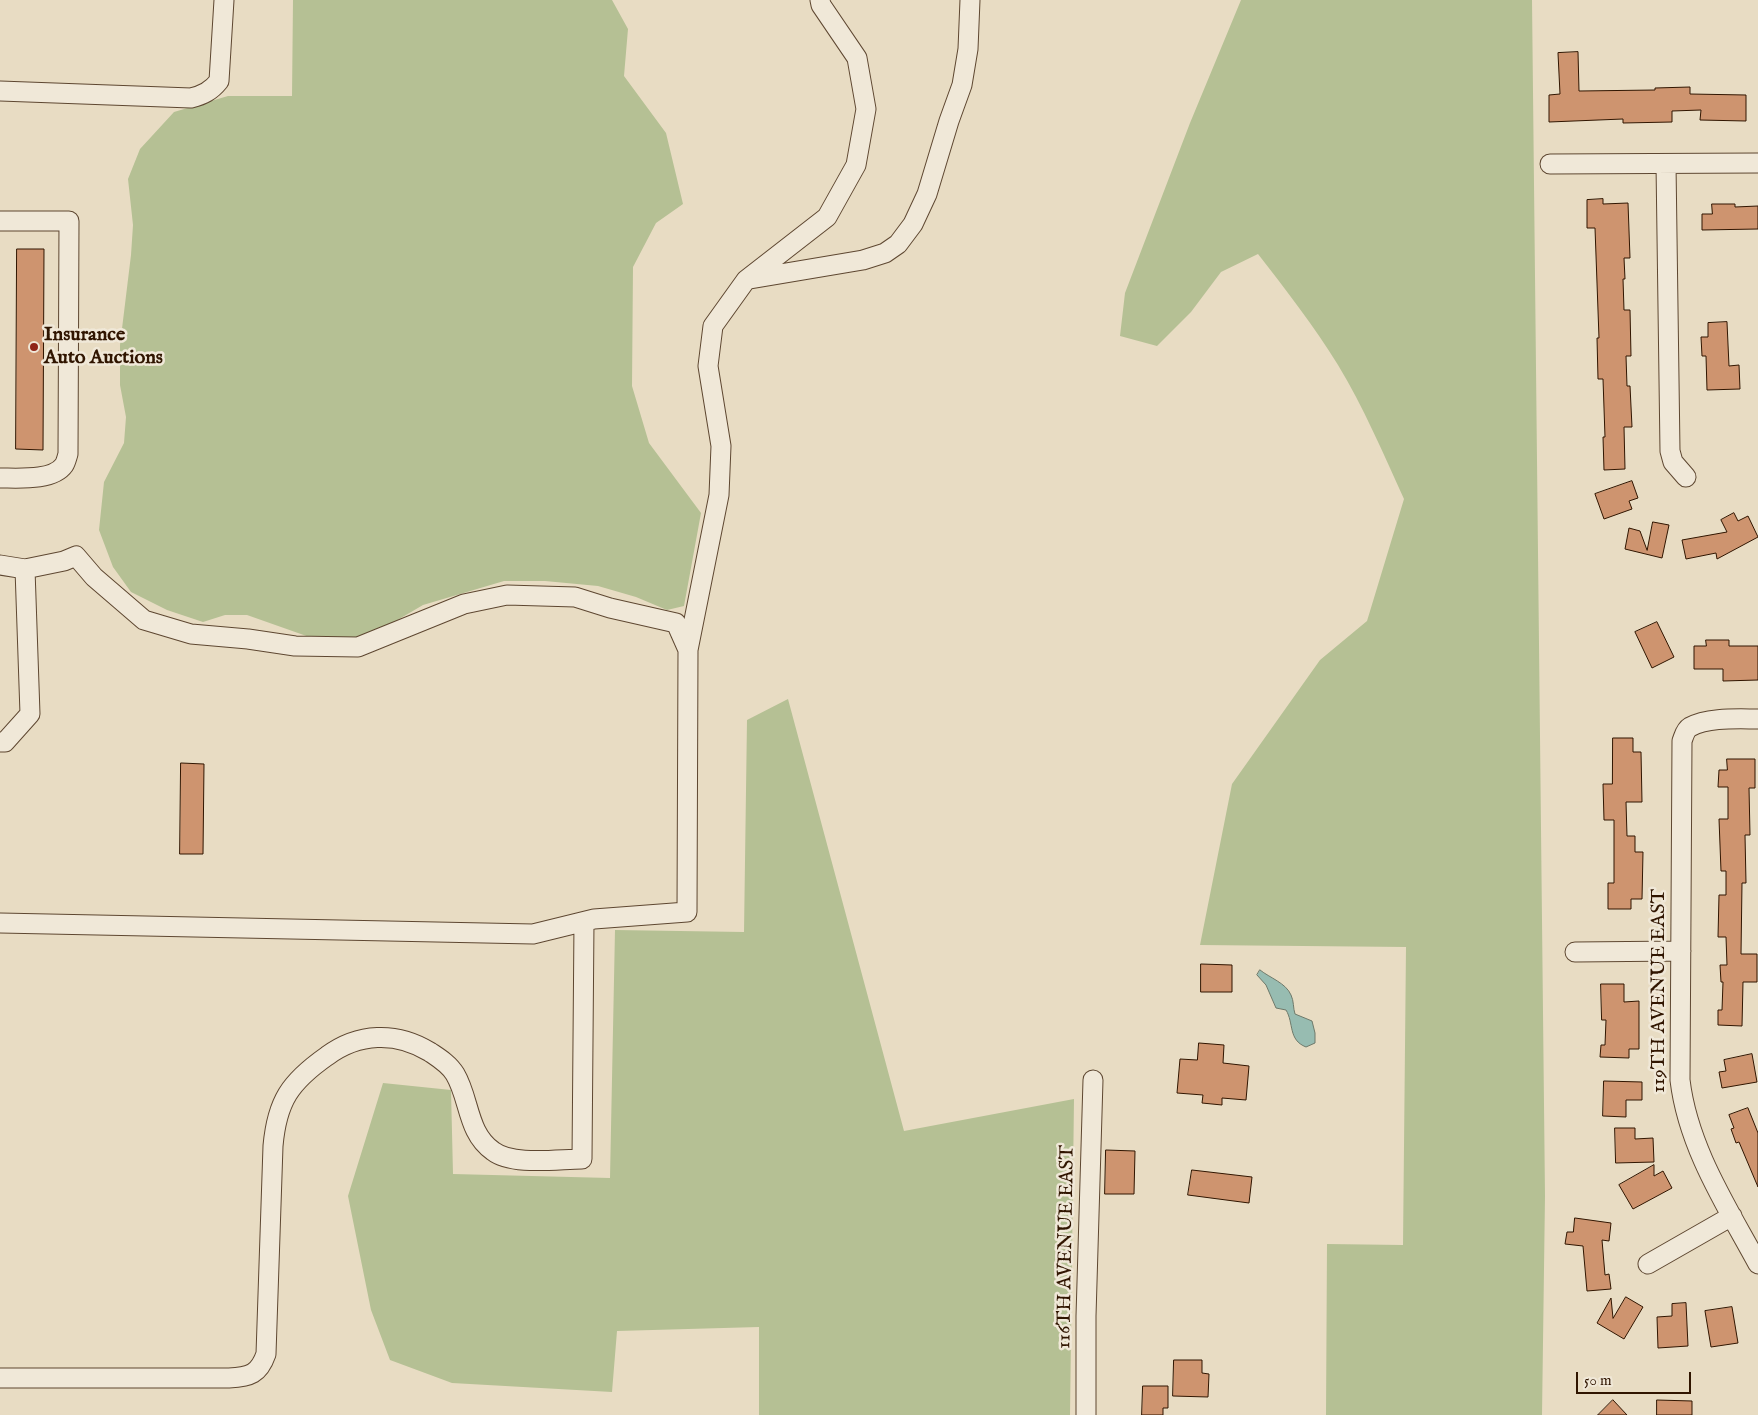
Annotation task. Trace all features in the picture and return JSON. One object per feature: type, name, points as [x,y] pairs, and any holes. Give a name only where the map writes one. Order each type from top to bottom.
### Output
[{"type":"street","points":[[0,91],[191,98],[204,94],[214,88],[219,81],[224,0]]},
{"type":"street","points":[[0,923],[533,934],[594,919],[687,912],[688,650],[718,495],[721,446],[708,366],[713,326],[746,280],[827,217],[856,165],[866,109],[857,58],[821,5],[820,0]]},
{"type":"street","points":[[746,280],[863,260],[885,253],[898,244],[913,224],[927,194],[962,85],[968,49],[970,0]]},
{"type":"street","points":[[1550,164],[1758,163]]},
{"type":"street","points":[[1666,164],[1670,451],[1673,462],[1686,477]]},
{"type":"street","points":[[0,221],[69,221],[68,454],[64,466],[52,475],[0,478]]},
{"type":"street","points":[[0,565],[25,569],[64,561],[76,556],[94,577],[144,620],[190,634],[248,638],[295,646],[358,648],[464,604],[507,595],[575,597],[610,608],[676,623],[688,650]]},
{"type":"street","points":[[0,742],[5,742],[30,714],[25,569]]},
{"type":"street","name":"119TH AVENUE EAST","points":[[1758,719],[1715,720],[1691,727],[1685,731],[1682,741],[1680,1080],[1683,1104],[1700,1152],[1758,1264]]},
{"type":"street","points":[[0,1378],[244,1378],[254,1373],[262,1364],[266,1354],[273,1146],[280,1110],[288,1091],[299,1077],[334,1050],[351,1042],[374,1038],[402,1039],[421,1047],[446,1063],[455,1074],[477,1134],[494,1152],[520,1160],[582,1159],[584,922]]},
{"type":"street","points":[[1575,952],[1681,951]]},
{"type":"street","name":"116TH AVENUE EAST","points":[[1086,1415],[1086,1316],[1093,1080]]},
{"type":"street","points":[[1648,1264],[1732,1216]]},
{"type":"green space","points":[[293,0],[612,0],[628,29],[624,76],[666,133],[683,204],[656,223],[633,267],[632,386],[649,443],[701,513],[684,606],[667,610],[636,597],[598,586],[545,581],[504,581],[423,605],[377,632],[344,640],[315,639],[247,615],[225,615],[203,622],[167,610],[131,592],[113,567],[99,530],[104,482],[124,443],[126,417],[120,385],[120,345],[133,225],[128,179],[140,149],[174,112],[228,96],[292,96]]},
{"type":"green space","points":[[1241,0],[1532,0],[1545,1196],[1542,1415],[1326,1415],[1327,1244],[1403,1245],[1406,947],[1200,945],[1232,784],[1320,660],[1367,621],[1404,499],[1365,414],[1338,365],[1310,322],[1258,254],[1221,272],[1191,312],[1157,346],[1120,336],[1125,293],[1190,123]]},
{"type":"green space","points":[[788,699],[904,1131],[1074,1099],[1070,1415],[759,1415],[759,1327],[617,1331],[612,1392],[452,1383],[390,1360],[371,1310],[348,1196],[383,1083],[451,1090],[453,1174],[610,1178],[615,930],[744,932],[747,720]]},
{"type":"water","points":[[1260,970],[1282,984],[1289,991],[1293,1000],[1295,1014],[1312,1021],[1315,1043],[1306,1047],[1296,1040],[1286,1010],[1276,1008],[1266,985],[1257,975]]},
{"type":"building","points":[[1578,52],[1579,91],[1655,90],[1655,88],[1690,87],[1690,94],[1746,95],[1746,121],[1700,120],[1701,110],[1672,111],[1672,122],[1623,123],[1623,119],[1549,122],[1549,95],[1560,94],[1558,53]]},
{"type":"building","points":[[1603,199],[1603,204],[1628,203],[1630,258],[1624,258],[1625,279],[1623,279],[1624,310],[1630,310],[1631,356],[1626,356],[1627,386],[1630,386],[1632,427],[1624,427],[1625,469],[1604,470],[1603,379],[1598,379],[1597,338],[1599,338],[1595,228],[1587,228],[1587,200]]},
{"type":"building","points":[[1712,204],[1735,204],[1735,207],[1758,206],[1758,229],[1702,230],[1702,214],[1712,214]]},
{"type":"building","points":[[17,249],[44,249],[43,450],[16,449]]},
{"type":"building","points":[[1727,322],[1729,366],[1739,365],[1740,389],[1707,390],[1706,356],[1702,356],[1701,337],[1708,337],[1708,323]]},
{"type":"building","points":[[1632,481],[1638,498],[1629,501],[1632,509],[1604,519],[1595,494]]},
{"type":"building","points":[[1734,513],[1738,521],[1748,516],[1758,537],[1717,559],[1716,553],[1686,559],[1682,540],[1727,532],[1721,520]]},
{"type":"building","points":[[1653,522],[1669,525],[1662,558],[1625,549],[1629,528],[1640,531],[1647,550]]},
{"type":"building","points":[[1657,622],[1674,657],[1652,668],[1635,632]]},
{"type":"building","points":[[1706,640],[1729,640],[1729,646],[1758,646],[1758,680],[1723,681],[1723,669],[1694,669],[1694,646],[1706,646]]},
{"type":"building","points":[[1613,738],[1633,738],[1633,752],[1641,752],[1642,802],[1626,802],[1627,836],[1635,836],[1635,852],[1643,852],[1642,899],[1631,899],[1631,909],[1608,909],[1608,883],[1614,883],[1614,820],[1604,820],[1603,784],[1612,784]]},
{"type":"building","points":[[1727,759],[1755,759],[1755,788],[1749,788],[1750,835],[1745,835],[1746,883],[1742,883],[1741,954],[1757,954],[1757,982],[1743,982],[1742,1026],[1718,1025],[1718,1010],[1722,1010],[1723,982],[1721,982],[1720,965],[1727,965],[1726,937],[1718,937],[1719,895],[1726,895],[1726,871],[1721,871],[1719,819],[1728,819],[1728,787],[1718,787],[1719,770],[1727,770]]},
{"type":"building","points":[[181,763],[204,764],[203,854],[180,854]]},
{"type":"building","points":[[1201,964],[1232,965],[1232,992],[1201,992]]},
{"type":"building","points":[[1601,984],[1624,984],[1624,1002],[1639,1001],[1639,1049],[1629,1049],[1629,1058],[1600,1057],[1601,1045],[1605,1045],[1606,1020],[1602,1020]]},
{"type":"building","points":[[1199,1043],[1224,1045],[1223,1063],[1249,1066],[1246,1100],[1222,1098],[1222,1105],[1202,1103],[1203,1095],[1177,1093],[1180,1059],[1197,1060]]},
{"type":"building","points":[[1752,1054],[1757,1082],[1722,1088],[1719,1072],[1726,1071],[1724,1060]]},
{"type":"building","points":[[1604,1081],[1642,1082],[1642,1100],[1626,1100],[1626,1117],[1603,1116]]},
{"type":"building","points":[[1748,1108],[1758,1133],[1758,1187],[1739,1142],[1736,1143],[1731,1129],[1734,1128],[1729,1115]]},
{"type":"building","points":[[1615,1128],[1635,1128],[1635,1139],[1653,1138],[1654,1162],[1616,1163]]},
{"type":"building","points":[[1106,1150],[1135,1151],[1134,1194],[1105,1194]]},
{"type":"building","points":[[1654,1165],[1654,1176],[1663,1171],[1672,1188],[1633,1209],[1619,1185]]},
{"type":"building","points":[[1192,1170],[1252,1177],[1249,1203],[1188,1195]]},
{"type":"building","points":[[1575,1218],[1611,1223],[1609,1241],[1602,1240],[1605,1275],[1609,1274],[1611,1289],[1587,1291],[1583,1246],[1565,1244],[1567,1232],[1573,1232]]},
{"type":"building","points":[[1626,1297],[1643,1307],[1624,1339],[1597,1323],[1611,1298],[1613,1318]]},
{"type":"building","points":[[1686,1303],[1688,1346],[1658,1348],[1657,1317],[1672,1316],[1672,1304]]},
{"type":"building","points":[[1732,1307],[1738,1343],[1711,1347],[1705,1311]]},
{"type":"building","points":[[1174,1360],[1202,1360],[1202,1373],[1209,1374],[1208,1397],[1173,1396]]},
{"type":"building","points":[[1143,1386],[1168,1386],[1168,1408],[1163,1408],[1163,1415],[1142,1415]]},
{"type":"building","points":[[1613,1400],[1627,1415],[1598,1415]]},
{"type":"building","points":[[1657,1400],[1692,1401],[1692,1415],[1657,1415]]},
{"type":"place","name":"Insurance Auto Auctions","points":[[34,347]]}]
